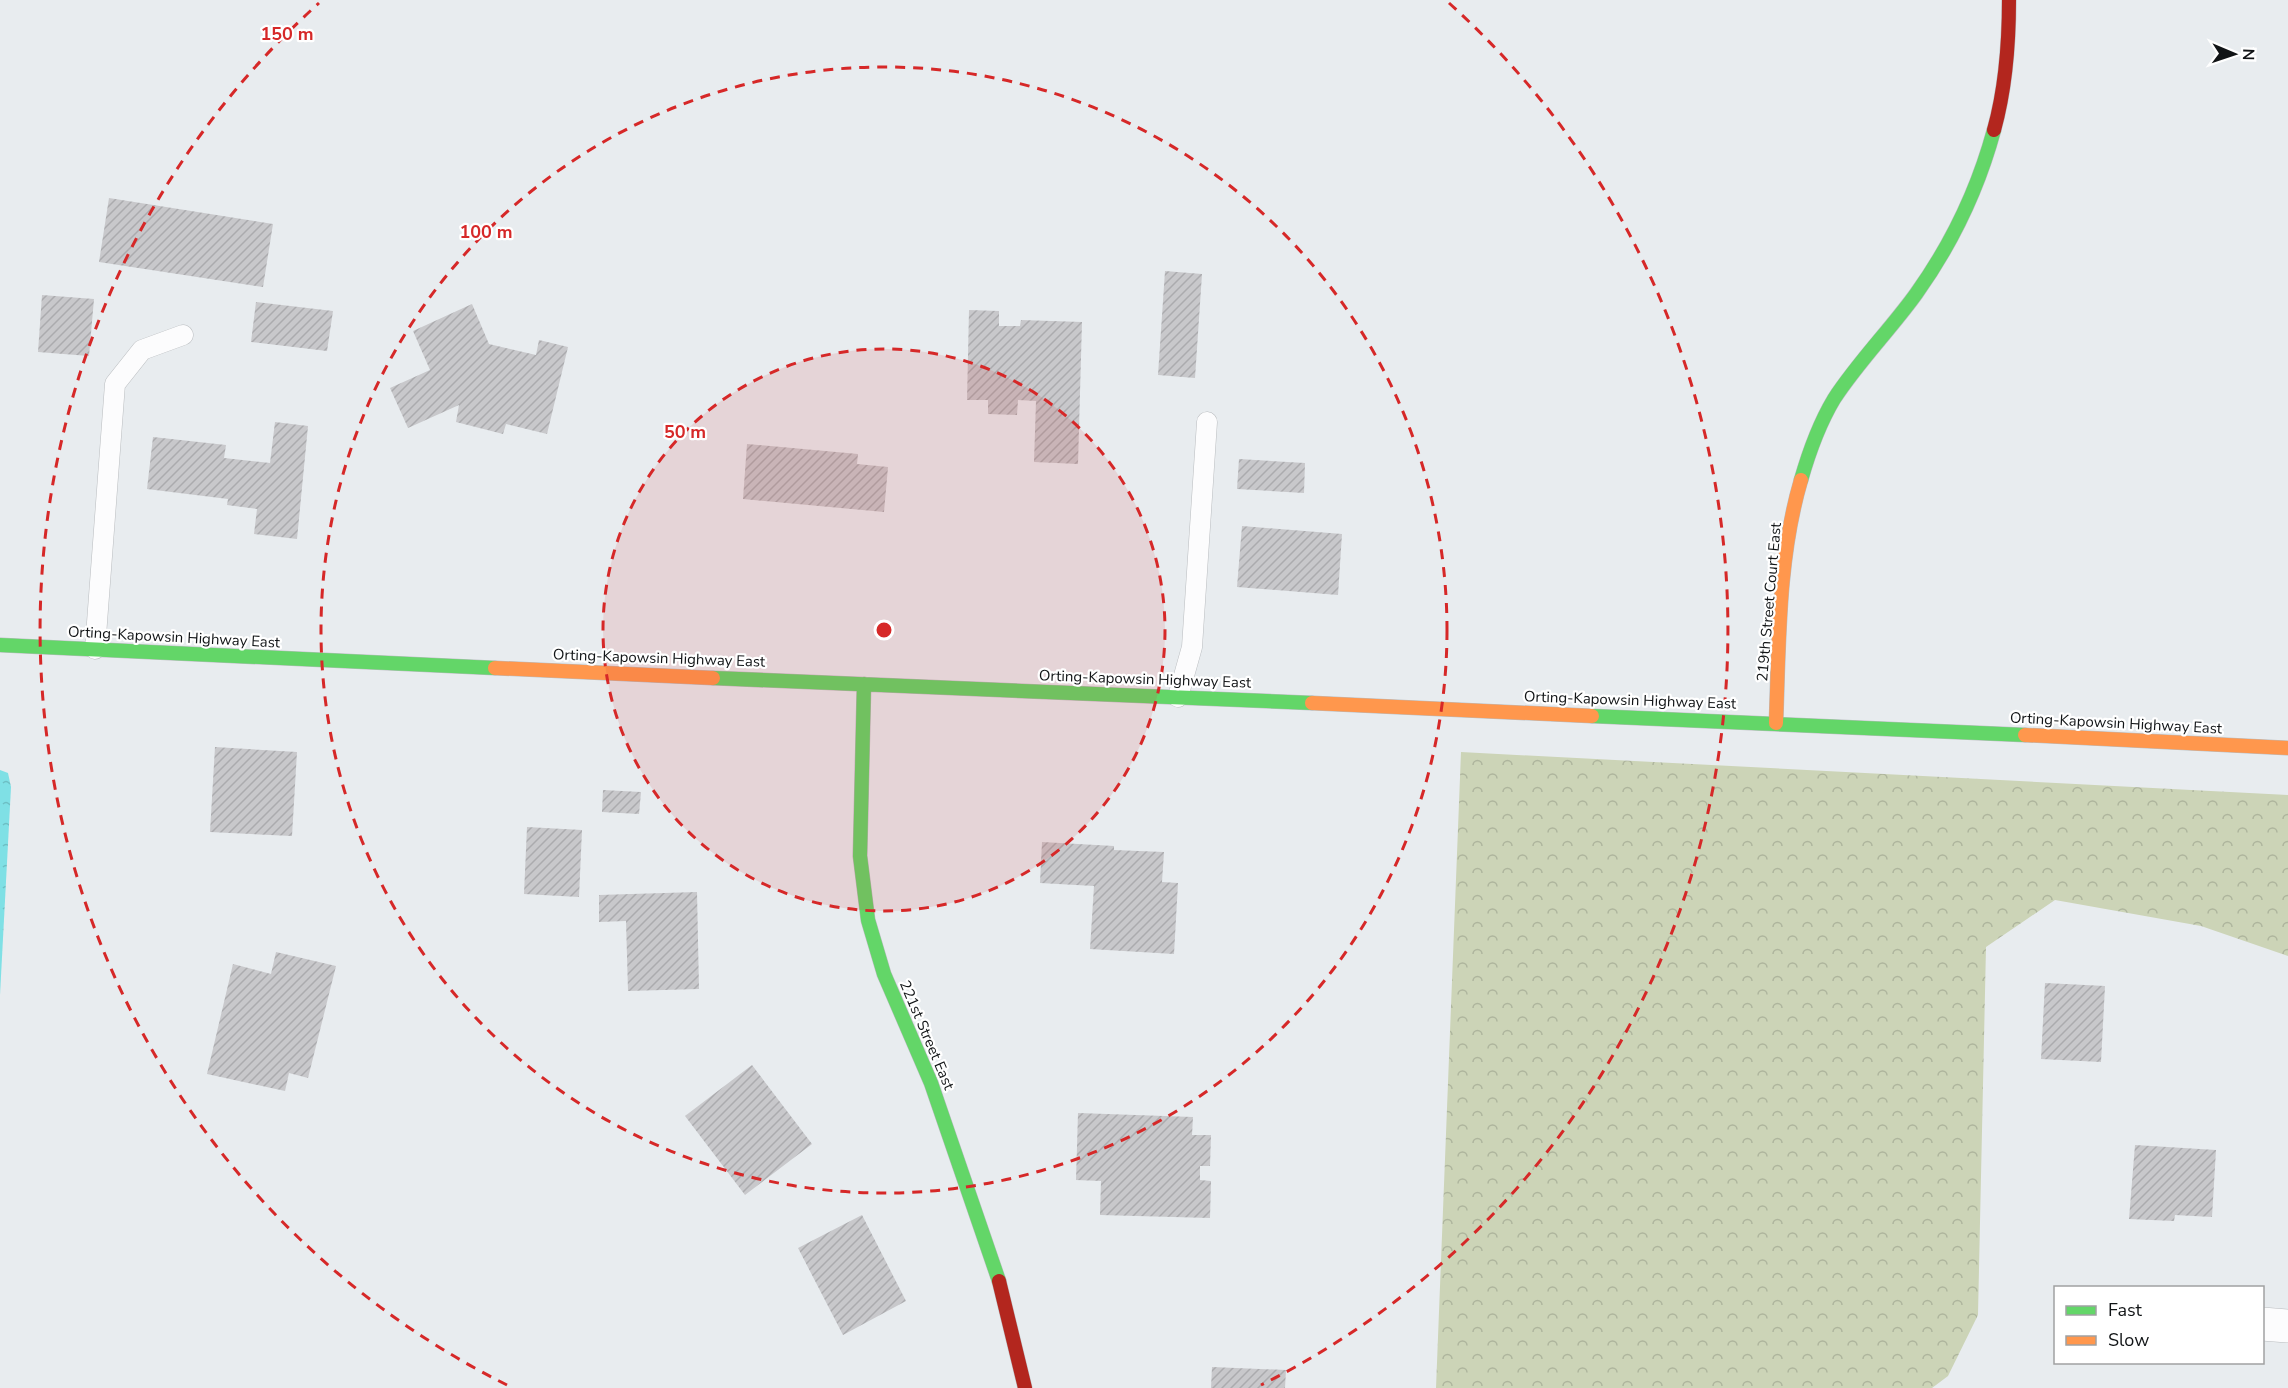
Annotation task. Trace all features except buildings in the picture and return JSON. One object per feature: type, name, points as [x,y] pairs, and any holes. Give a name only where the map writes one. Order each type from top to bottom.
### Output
[{"type":"main road","name":"219th Street Court East","points":[[1776,723],[1787,549],[1795,502],[1807,464],[1823,421],[1851,374],[1927,279],[1976,186],[1995,130],[2005,80],[2010,26],[2009,0]]},
{"type":"main road","name":"Orting-Kapowsin Highway East","points":[[0,645],[1776,723],[2288,748]]},
{"type":"main road","name":"221st Street East","points":[[864,684],[861,856],[868,921],[884,974],[931,1083],[999,1277],[1025,1388]]},
{"type":"street","points":[[2264,1324],[2288,1326]]},
{"type":"lane","points":[[95,649],[115,384],[142,350],[183,335]]},
{"type":"lane","points":[[1178,697],[1192,646],[1207,422]]},
{"type":"green space","points":[[1461,752],[2288,795],[2288,956],[2201,926],[2055,900],[1986,947],[1978,1315],[1948,1376],[1932,1388],[1436,1388]]},
{"type":"water","points":[[0,770],[8,773],[11,787],[0,995]]},
{"type":"traffic: fast","points":[[1801,480],[1815,438],[1834,399],[1916,294],[1941,256],[1972,195],[1994,130]]},
{"type":"traffic: fast","points":[[0,645],[495,668]]},
{"type":"traffic: fast","points":[[713,678],[1312,703]]},
{"type":"traffic: fast","points":[[864,684],[860,856],[868,920],[884,974],[931,1083],[999,1281]]},
{"type":"traffic: fast","points":[[1592,716],[2025,735]]},
{"type":"traffic: slow","points":[[1776,723],[1779,631],[1784,570],[1793,510],[1801,480]]},
{"type":"traffic: slow","points":[[495,668],[713,678]]},
{"type":"traffic: slow","points":[[1312,703],[1592,716]]},
{"type":"traffic: slow","points":[[2025,735],[2288,748]]},
{"type":"traffic: jam","points":[[1994,130],[2006,66],[2009,0]]},
{"type":"traffic: jam","points":[[999,1281],[1025,1388]]}]
